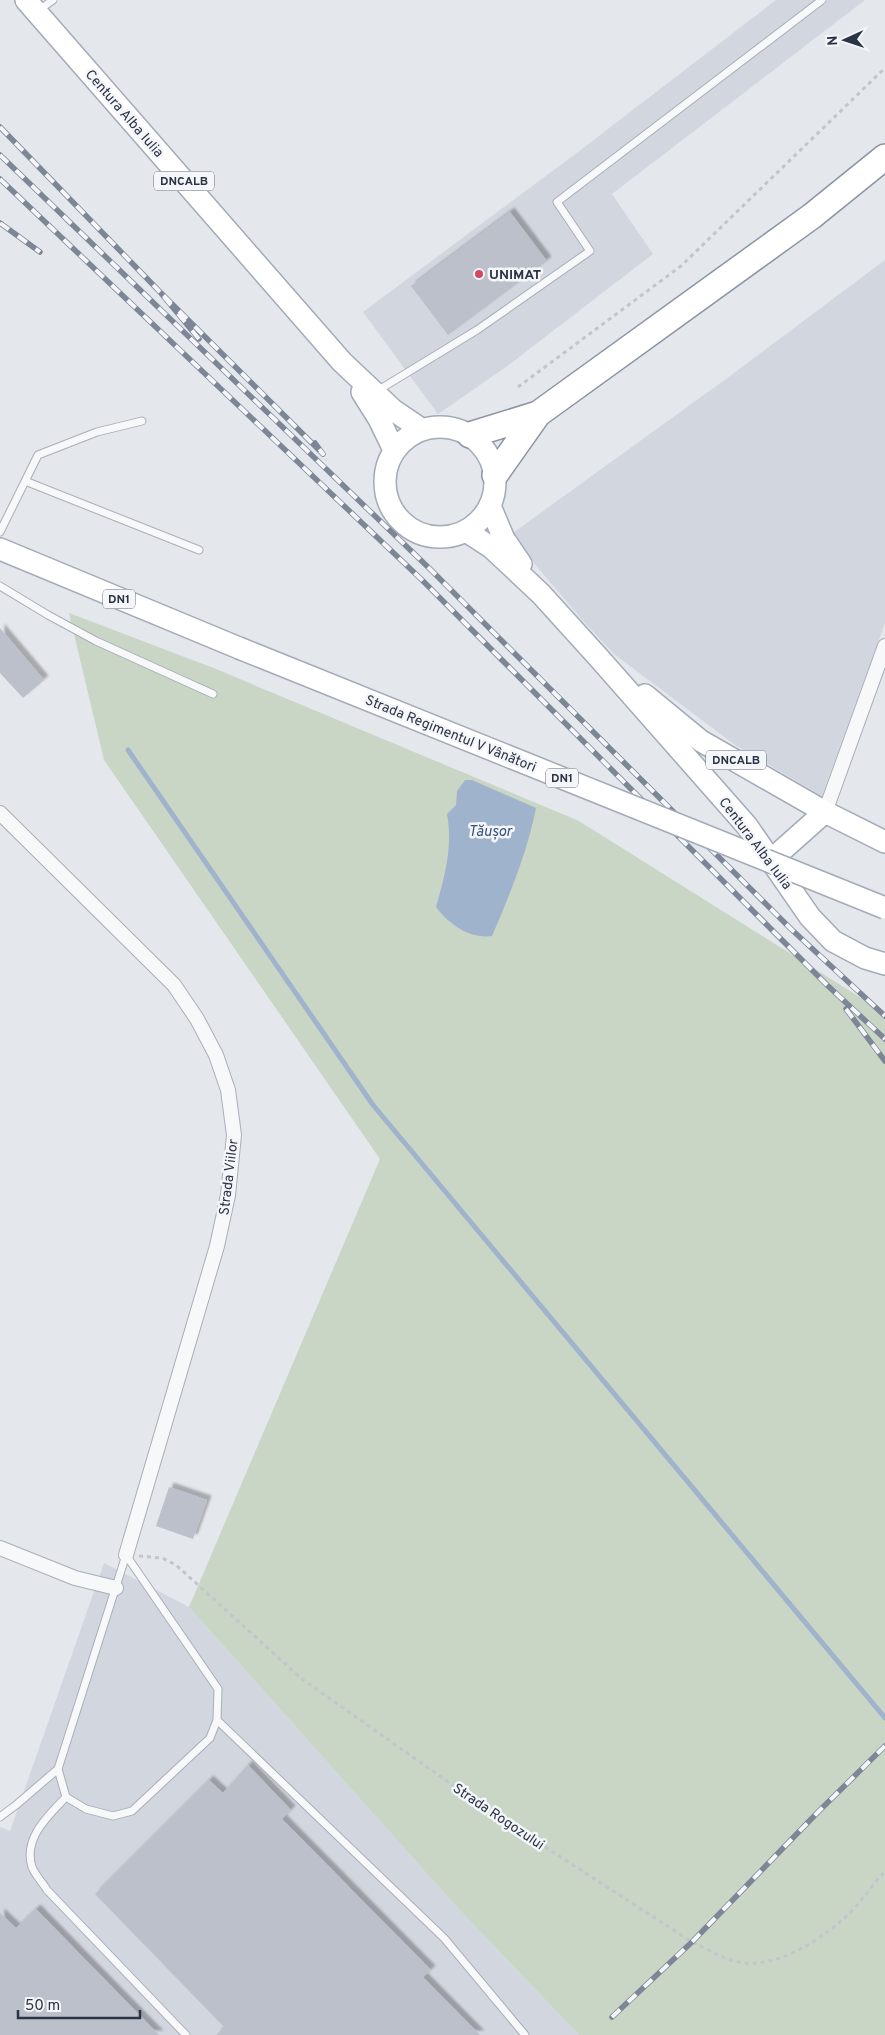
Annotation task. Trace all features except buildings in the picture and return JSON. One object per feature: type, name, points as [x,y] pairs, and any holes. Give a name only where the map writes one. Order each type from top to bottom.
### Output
[{"type":"highway","points":[[470,435],[538,414],[812,216],[885,157]]},
{"type":"highway","points":[[495,475],[538,414]]},
{"type":"main road","name":"Centura Alba Iulia","points":[[38,4],[342,362],[393,410],[421,429]]},
{"type":"main road","name":"Centura Alba Iulia","points":[[342,362],[379,420],[394,450]]},
{"type":"main road","points":[[438,426],[455,428],[470,435],[482,446],[491,459],[495,475],[495,491],[490,506],[480,521],[466,531],[449,537],[430,537],[413,530],[398,519],[388,503],[384,485],[386,467],[394,450],[406,437],[421,429],[438,426]]},
{"type":"main road","name":"Centura Alba Iulia","points":[[490,506],[504,539],[541,594]]},
{"type":"main road","name":"Centura Alba Iulia","points":[[466,531],[492,548],[541,594],[599,658],[746,826],[810,917],[833,941],[865,958],[885,964]]},
{"type":"main road","name":"Strada Regimentul V Vânători","points":[[0,549],[239,648],[885,908]]},
{"type":"main road","name":"Centura Alba Iulia","points":[[599,658],[701,741],[826,812],[885,842]]},
{"type":"main road","points":[[771,860],[826,812]]},
{"type":"street","points":[[826,812],[882,663],[885,646]]},
{"type":"street","name":"Strada Viilor","points":[[0,813],[174,985],[197,1019],[216,1055],[228,1090],[234,1135],[228,1195],[219,1238],[126,1555]]},
{"type":"street","points":[[0,1548],[75,1578],[116,1588]]},
{"type":"lane","points":[[374,393],[477,330],[590,251],[557,202],[822,0]]},
{"type":"lane","points":[[0,532],[38,455],[96,432],[142,421]]},
{"type":"lane","points":[[26,481],[199,550]]},
{"type":"lane","points":[[0,586],[96,641],[213,694]]},
{"type":"lane","points":[[0,1817],[16,1806],[58,1769],[126,1555]]},
{"type":"lane","points":[[58,1769],[66,1797],[86,1809],[112,1816],[132,1811],[210,1738],[216,1720],[218,1689],[126,1555]]},
{"type":"lane","points":[[216,1720],[444,1938],[525,2035]]},
{"type":"lane","points":[[66,1797],[43,1822],[36,1834],[30,1848],[32,1868],[47,1890],[186,2035]]},
{"type":"path","points":[[518,387],[681,266],[885,68]]},
{"type":"path","name":"Strada Rogozului","points":[[126,1555],[162,1558],[176,1565],[302,1679],[488,1810],[692,1942],[714,1952],[739,1962],[765,1962],[799,1951],[843,1920],[885,1871]]},
{"type":"shaded area","name":"UNIMAT","points":[[776,0],[865,0],[612,194],[653,254],[506,367],[438,414],[363,312],[578,152]]},
{"type":"shaded area","points":[[885,260],[885,623],[822,796],[735,745],[614,654],[584,622],[510,535],[730,376]]},
{"type":"shaded area","points":[[104,1563],[189,1607],[455,1905],[579,2035],[0,2035],[0,1827],[10,1831]]},
{"type":"green space","points":[[69,613],[216,669],[579,821],[885,1013],[885,2035],[579,2035],[455,1905],[189,1607],[380,1159],[104,760]]},
{"type":"water","name":"Tăușor","points":[[465,780],[472,780],[536,808],[523,857],[492,936],[475,935],[460,929],[436,907],[449,849],[447,814],[456,805],[457,791]]},
{"type":"waterway","points":[[128,750],[373,1105],[885,1718]]},
{"type":"railway","points":[[0,127],[160,292]]},
{"type":"railway","points":[[0,155],[430,569],[791,929],[885,1016]]},
{"type":"railway","points":[[0,179],[421,579],[827,985],[885,1039]]},
{"type":"railway","points":[[0,223],[40,252]]},
{"type":"railway","points":[[199,339],[160,292],[323,454],[315,443]]},
{"type":"railway","points":[[846,1009],[885,1061]]},
{"type":"railway","points":[[612,2017],[692,1942],[885,1746]]},
{"type":"place","name":"UNIMAT","points":[[479,274]]}]
